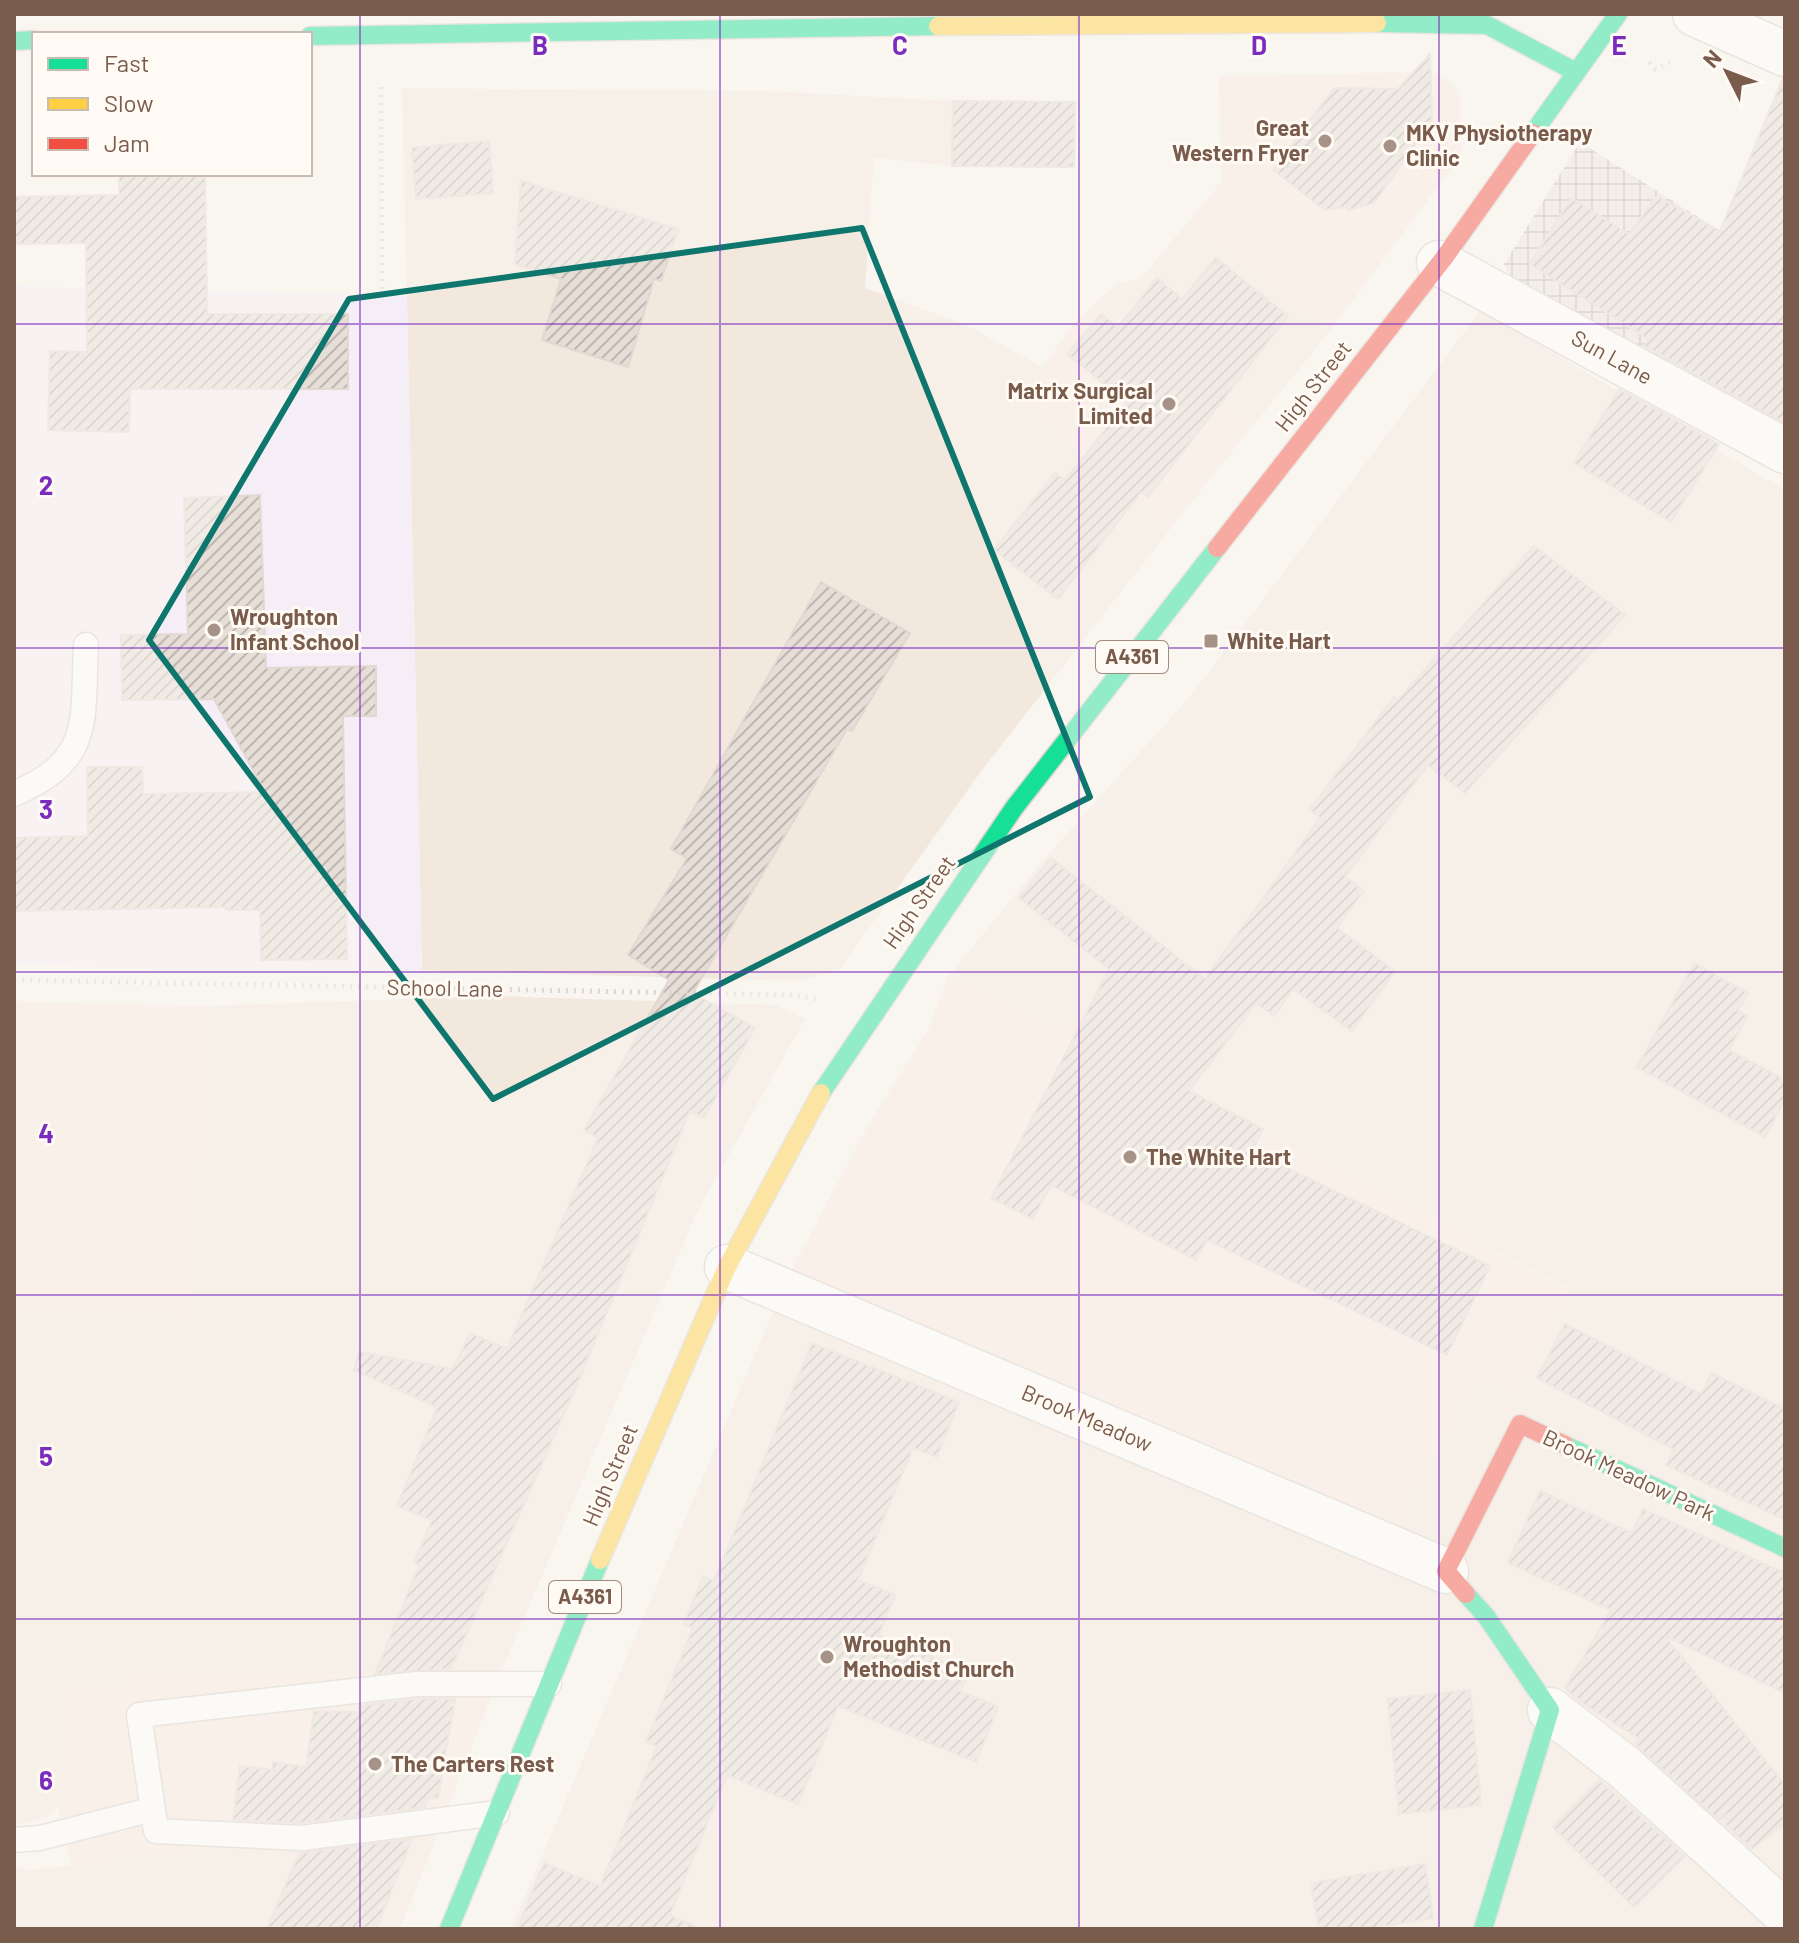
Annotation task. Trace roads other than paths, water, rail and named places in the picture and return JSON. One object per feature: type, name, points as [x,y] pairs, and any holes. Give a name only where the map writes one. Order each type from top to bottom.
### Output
[{"type":"main road","name":"High Street","points":[[449,1929],[632,1481],[727,1267],[788,1149],[874,1007],[1014,808],[1439,263],[1618,14]]},
{"type":"main road","points":[[312,36],[1003,19],[1480,24],[1576,72]]},
{"type":"main road","name":"Brook Meadow Park","points":[[1446,1571],[1520,1424],[1785,1548]]},
{"type":"main road","points":[[1446,1571],[1486,1616],[1550,1710],[1483,1929]]},
{"type":"street","points":[[1695,14],[1785,54]]},
{"type":"street","name":"Sun Lane","points":[[1439,263],[1785,451]]},
{"type":"street","name":"Brook Meadow","points":[[727,1267],[1446,1571]]},
{"type":"street","points":[[1550,1710],[1624,1767],[1785,1913]]},
{"type":"lane","points":[[14,794],[46,780],[73,754],[83,706],[86,645]]},
{"type":"lane","points":[[497,1813],[302,1838],[156,1831],[139,1715],[417,1684],[549,1684]]},
{"type":"lane","points":[[14,1840],[40,1838],[153,1809]]},
{"type":"place","name":"Great Western Fryer","points":[[1325,141]]},
{"type":"place","name":"MKV Physiotherapy Clinic","points":[[1390,146]]},
{"type":"place","name":"Matrix Surgical Limited","points":[[1169,404]]},
{"type":"place","name":"Wroughton Infant School","points":[[214,630]]},
{"type":"place","name":"White Hart","points":[[1211,641]]},
{"type":"place","name":"The White Hart","points":[[1130,1157]]},
{"type":"place","name":"Wroughton Methodist Church","points":[[827,1657]]},
{"type":"place","name":"The Carters Rest","points":[[375,1764]]}]
